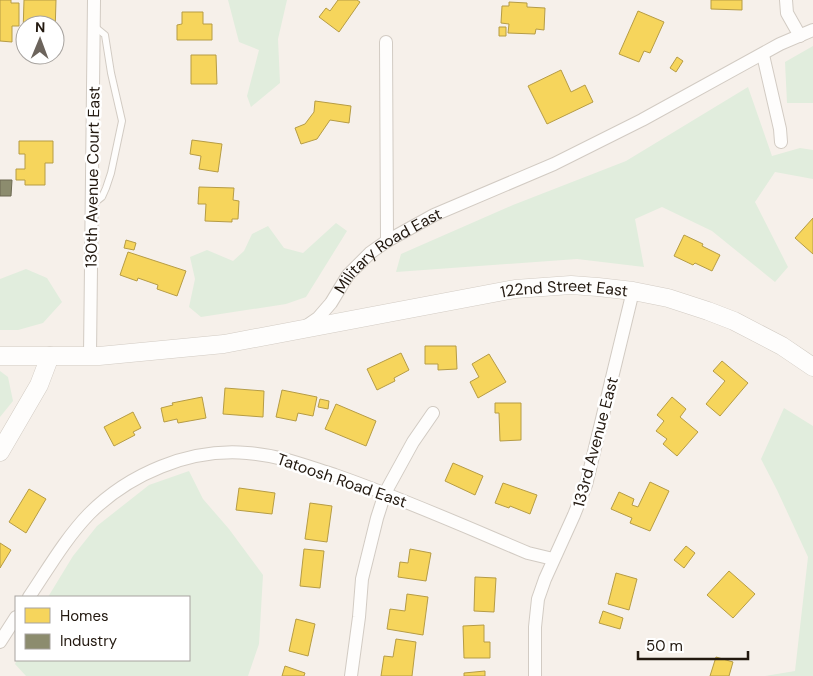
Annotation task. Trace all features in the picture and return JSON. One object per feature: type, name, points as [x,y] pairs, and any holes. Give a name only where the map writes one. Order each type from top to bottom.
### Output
[{"type":"main road","name":"122nd Street East","points":[[303,328],[515,289],[571,285],[598,287],[668,298],[734,321],[782,346],[813,367]]},
{"type":"main road","name":"Military Road East","points":[[50,356],[99,356],[198,348],[303,328]]},
{"type":"main road","points":[[0,356],[50,356],[39,385],[0,452]]},
{"type":"street","name":"130th Avenue Court East","points":[[90,355],[94,0]]},
{"type":"street","points":[[786,0],[787,14],[800,36]]},
{"type":"street","name":"Military Road East","points":[[303,328],[318,318],[331,303],[348,275],[370,252],[387,241],[434,215],[563,160],[642,120],[780,44],[813,30]]},
{"type":"street","points":[[386,42],[387,241]]},
{"type":"street","points":[[763,55],[780,129],[781,142]]},
{"type":"street","name":"133rd Avenue East","points":[[535,676],[535,627],[538,599],[553,559],[574,516],[586,484],[633,291]]},
{"type":"street","points":[[351,676],[362,579],[385,492],[413,442],[433,413]]},
{"type":"street","name":"Tatoosh Road East","points":[[30,596],[69,536],[89,514],[110,496],[150,471],[178,461],[221,453],[246,452],[286,459],[385,492],[528,553],[553,559]]},
{"type":"street","points":[[0,642],[15,619]]},
{"type":"lane","points":[[92,205],[102,197],[112,173],[122,121],[105,35],[93,25]]},
{"type":"green space","points":[[228,0],[287,0],[278,39],[280,83],[251,107],[247,96],[259,50],[239,42]]},
{"type":"green space","points":[[813,46],[813,103],[787,103],[785,62]]},
{"type":"green space","points":[[748,87],[772,156],[800,148],[813,150],[813,179],[775,172],[755,202],[788,267],[775,282],[712,231],[662,207],[635,219],[644,267],[577,259],[396,272],[401,254],[513,205],[626,161]]},
{"type":"green space","points":[[336,223],[347,231],[306,297],[286,304],[201,317],[189,307],[195,279],[190,257],[207,250],[233,261],[244,251],[252,234],[268,226],[284,248],[303,253]]},
{"type":"green space","points":[[26,269],[47,278],[62,302],[43,323],[18,330],[0,330],[0,279]]},
{"type":"green space","points":[[0,371],[8,377],[13,401],[0,417]]},
{"type":"green space","points":[[784,408],[813,426],[813,676],[765,676],[795,671],[808,557],[761,459]]},
{"type":"green space","points":[[189,471],[203,499],[229,529],[263,575],[259,644],[248,676],[26,676],[15,664],[16,661],[190,661],[190,596],[49,596],[73,556],[97,526],[149,485]]},
{"type":"building: Homes","points":[[0,0],[11,0],[11,3],[19,3],[19,15],[15,15],[15,26],[12,26],[12,42],[0,41]]},
{"type":"building: Homes","points":[[24,0],[56,0],[56,15],[24,15]]},
{"type":"building: Homes","points":[[338,0],[357,0],[360,2],[339,32],[319,17],[326,8],[330,11]]},
{"type":"building: Homes","points":[[711,0],[742,0],[742,10],[711,9]]},
{"type":"building: Homes","points":[[509,2],[527,3],[527,7],[545,8],[544,30],[536,29],[535,34],[508,33],[509,24],[501,23],[502,6],[509,6]]},
{"type":"building: Homes","points":[[638,11],[664,22],[650,53],[644,51],[639,62],[619,54]]},
{"type":"building: Homes","points":[[182,12],[203,12],[203,24],[212,24],[212,40],[177,40],[177,25],[182,24]]},
{"type":"building: Homes","points":[[499,27],[506,27],[506,36],[499,36]]},
{"type":"building: Homes","points":[[191,55],[216,55],[217,84],[191,84]]},
{"type":"building: Homes","points":[[677,57],[683,61],[676,72],[670,68]]},
{"type":"building: Homes","points":[[561,70],[571,92],[585,85],[593,102],[547,124],[528,86]]},
{"type":"building: Homes","points":[[315,101],[351,106],[349,123],[330,120],[317,139],[301,144],[295,128],[305,124],[314,112]]},
{"type":"building: Homes","points":[[192,140],[222,144],[218,172],[199,169],[201,156],[190,154]]},
{"type":"building: Homes","points":[[19,141],[53,141],[53,163],[45,163],[45,185],[25,185],[25,180],[16,180],[16,169],[25,169],[25,154],[19,154]]},
{"type":"building: Homes","points":[[199,187],[234,188],[233,200],[239,201],[238,219],[232,219],[232,222],[205,221],[206,204],[198,204]]},
{"type":"building: Homes","points":[[813,218],[813,254],[795,238]]},
{"type":"building: Homes","points":[[684,235],[720,255],[712,271],[674,256]]},
{"type":"building: Homes","points":[[126,240],[136,243],[134,250],[124,248]]},
{"type":"building: Homes","points":[[128,252],[186,271],[177,296],[157,289],[158,285],[138,278],[137,281],[120,275]]},
{"type":"building: Homes","points":[[425,346],[456,346],[457,369],[438,370],[438,364],[425,364]]},
{"type":"building: Homes","points":[[401,353],[409,370],[394,378],[395,381],[377,390],[367,369]]},
{"type":"building: Homes","points":[[489,354],[506,382],[478,398],[470,382],[479,377],[472,364]]},
{"type":"building: Homes","points":[[722,361],[748,383],[720,416],[706,404],[725,381],[713,371]]},
{"type":"building: Homes","points":[[225,388],[264,391],[263,417],[223,414]]},
{"type":"building: Homes","points":[[282,390],[317,397],[313,416],[298,413],[296,421],[276,417]]},
{"type":"building: Homes","points":[[202,397],[206,418],[178,423],[177,419],[164,422],[161,408],[173,405],[172,403]]},
{"type":"building: Homes","points":[[672,397],[686,409],[680,417],[698,432],[677,456],[663,444],[667,439],[656,431],[664,421],[657,415]]},
{"type":"building: Homes","points":[[320,399],[329,401],[328,409],[318,407]]},
{"type":"building: Homes","points":[[495,403],[521,403],[521,440],[500,441],[499,413],[495,413]]},
{"type":"building: Homes","points":[[336,404],[376,421],[366,446],[325,429]]},
{"type":"building: Homes","points":[[133,412],[141,428],[133,432],[135,435],[114,446],[104,427]]},
{"type":"building: Homes","points":[[453,463],[483,476],[475,495],[445,481]]},
{"type":"building: Homes","points":[[650,482],[669,491],[650,531],[630,523],[632,518],[611,509],[619,492],[634,499],[632,505],[638,507]]},
{"type":"building: Homes","points":[[503,483],[537,495],[530,514],[510,506],[509,508],[495,503]]},
{"type":"building: Homes","points":[[239,488],[275,493],[272,514],[236,510]]},
{"type":"building: Homes","points":[[29,489],[46,499],[26,533],[9,522]]},
{"type":"building: Homes","points":[[310,503],[332,506],[327,542],[305,539]]},
{"type":"building: Homes","points":[[0,543],[11,550],[0,568]]},
{"type":"building: Homes","points":[[686,546],[695,553],[684,568],[674,560]]},
{"type":"building: Homes","points":[[304,549],[324,551],[320,588],[300,586]]},
{"type":"building: Homes","points":[[410,549],[431,553],[426,581],[398,577],[400,562],[408,563]]},
{"type":"building: Homes","points":[[729,571],[755,594],[733,618],[707,595]]},
{"type":"building: Homes","points":[[616,573],[637,579],[629,610],[608,604]]},
{"type":"building: Homes","points":[[475,577],[496,578],[494,612],[474,611]]},
{"type":"building: Homes","points":[[407,594],[428,597],[423,635],[387,629],[390,609],[405,611]]},
{"type":"building: Homes","points":[[603,611],[623,618],[620,629],[599,623]]},
{"type":"building: Homes","points":[[296,619],[315,624],[308,656],[289,651]]},
{"type":"building: Homes","points":[[484,625],[484,642],[490,642],[490,658],[464,658],[463,626]]},
{"type":"building: Homes","points":[[396,639],[416,642],[412,676],[381,676],[384,656],[393,657]]},
{"type":"building: Homes","points":[[716,657],[733,662],[729,676],[710,676]]},
{"type":"building: Homes","points":[[285,666],[305,673],[304,676],[282,676]]},
{"type":"building: Homes","points":[[485,671],[485,676],[464,676],[464,673]]},
{"type":"building: Industry","points":[[0,180],[12,180],[11,196],[0,196]]}]
